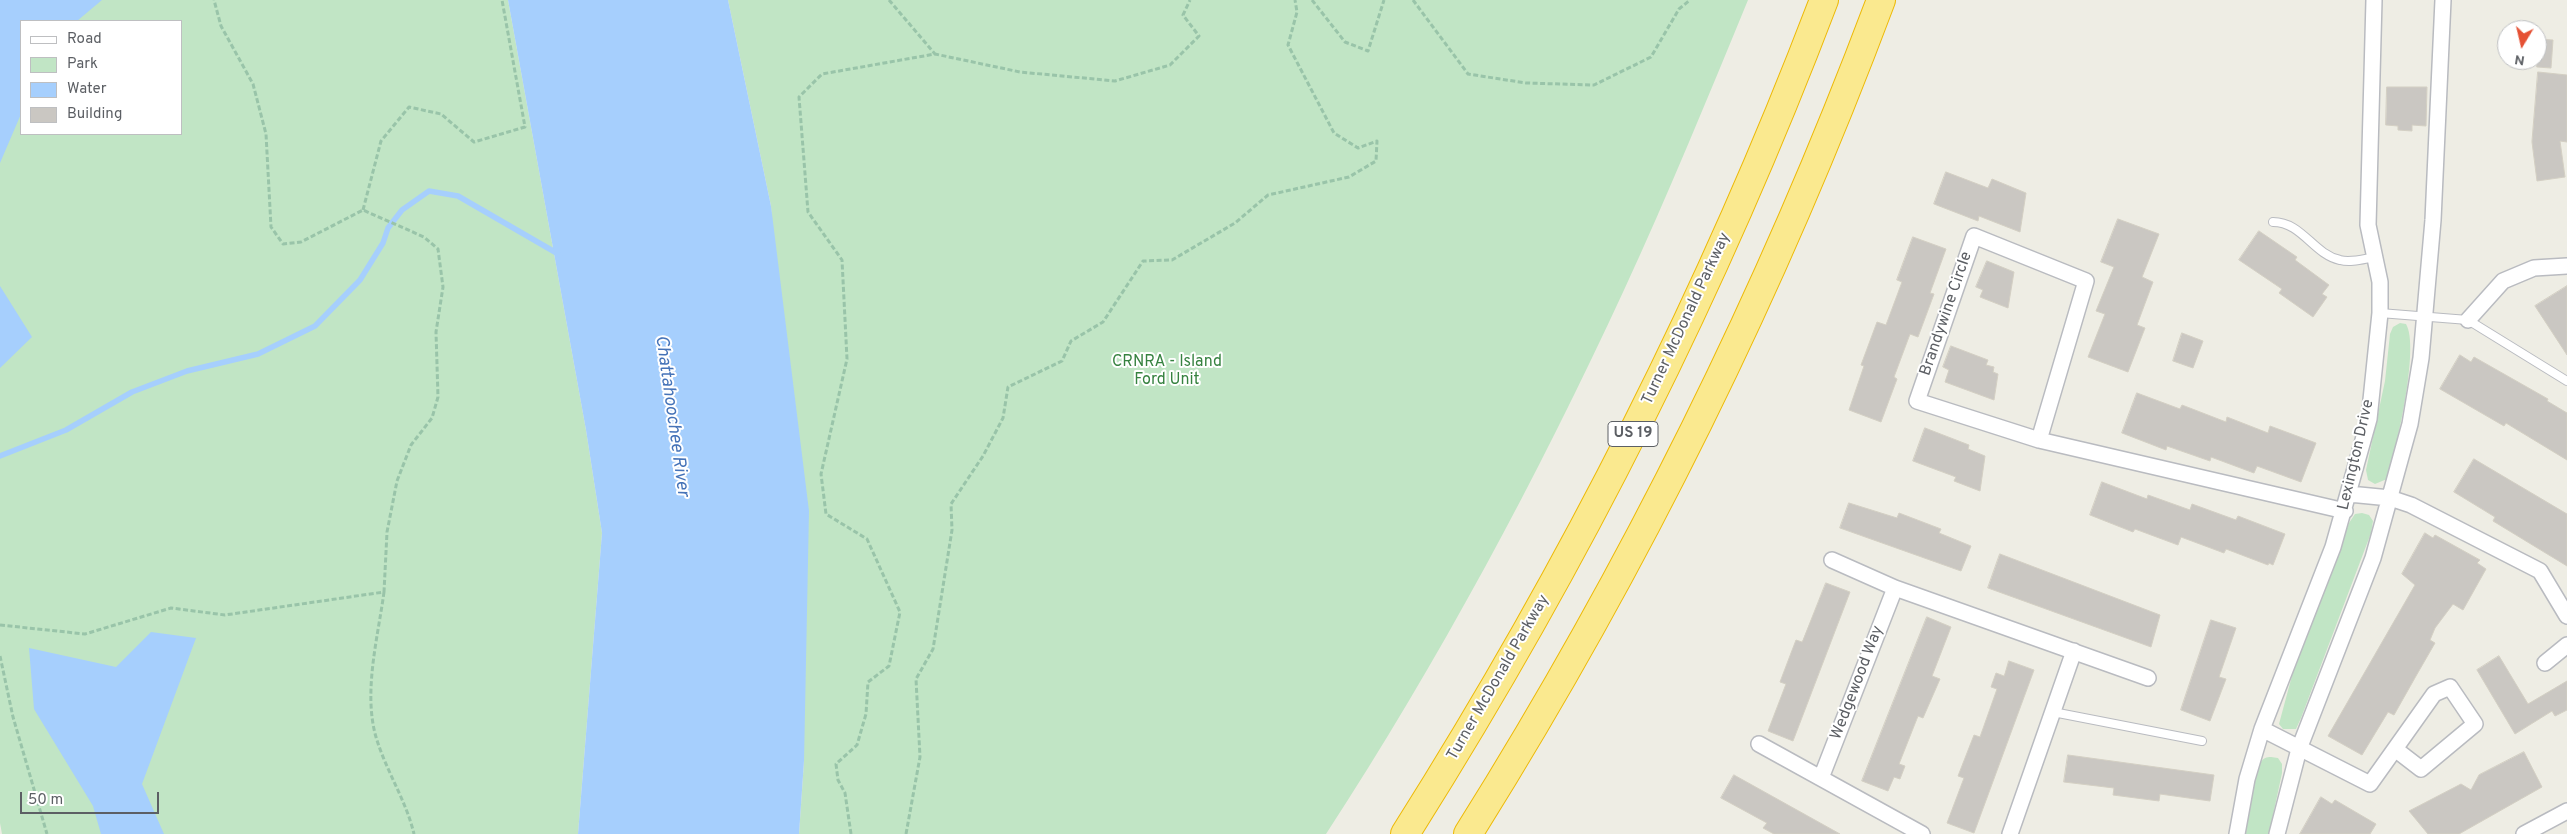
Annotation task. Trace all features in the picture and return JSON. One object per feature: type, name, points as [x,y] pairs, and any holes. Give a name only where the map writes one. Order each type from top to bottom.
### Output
[{"type":"highway","name":"Turner McDonald Parkway","points":[[1405,834],[1504,672],[1573,549],[1636,429],[1744,198],[1822,7]]},
{"type":"highway","points":[[1468,834],[1604,604],[1701,417],[1784,238],[1877,11]]},
{"type":"street","name":"Lexington Drive","points":[[2237,834],[2247,779],[2262,729],[2333,546],[2350,494],[2369,419],[2380,313],[2380,282],[2368,225],[2367,199],[2374,0]]},
{"type":"street","points":[[2277,834],[2298,749],[2373,558],[2410,424],[2421,358],[2433,220],[2443,0]]},
{"type":"street","name":"Brandywine Circle","points":[[2039,440],[2086,281],[1974,236],[1917,401],[2039,440],[2345,511]]},
{"type":"street","points":[[2468,320],[2503,281],[2534,268],[2567,266]]},
{"type":"street","points":[[2350,494],[2390,498],[2411,506],[2540,570],[2567,616]]},
{"type":"street","points":[[1832,560],[1895,588],[2148,678]]},
{"type":"street","name":"Wedgewood Way","points":[[1821,778],[1895,588]]},
{"type":"street","points":[[2545,663],[2567,645]]},
{"type":"street","points":[[2010,834],[2074,651]]},
{"type":"street","points":[[2262,729],[2370,784],[2434,694],[2450,687],[2474,724],[2421,769],[2395,749]]},
{"type":"street","points":[[1759,744],[1922,834]]},
{"type":"street","points":[[2524,834],[2567,811]]},
{"type":"lane","points":[[2273,222],[2282,222],[2293,226],[2328,256],[2339,260],[2349,262],[2375,257]]},
{"type":"lane","points":[[2380,313],[2468,320],[2567,381]]},
{"type":"lane","points":[[2053,712],[2202,741]]},
{"type":"path","points":[[214,0],[221,26],[253,84],[266,134],[270,227],[283,244],[301,242],[363,210],[381,141],[409,107],[441,114],[474,142],[525,127],[502,0]]},
{"type":"path","points":[[889,0],[935,54]]},
{"type":"path","points":[[851,834],[845,793],[838,780],[836,764],[857,746],[866,714],[868,682],[889,666],[900,612],[867,539],[826,514],[821,474],[847,359],[842,260],[808,212],[799,98],[822,74],[935,54],[1020,72],[1114,81],[1170,65],[1199,36],[1183,15],[1190,0]]},
{"type":"path","points":[[906,834],[920,757],[916,679],[933,649],[952,530],[951,504],[983,456],[1003,418],[1008,387],[1062,361],[1071,341],[1103,322],[1143,261],[1172,260],[1235,223],[1268,195],[1349,176],[1376,161],[1377,141],[1358,148],[1334,132],[1288,45],[1297,12],[1295,0],[1301,0]]},
{"type":"path","points":[[1312,0],[1344,42],[1368,51],[1384,0]]},
{"type":"path","points":[[1413,0],[1468,74],[1526,83],[1594,85],[1651,57],[1679,9],[1690,0]]},
{"type":"path","points":[[363,210],[424,237],[438,249],[443,287],[436,332],[438,396],[432,418],[411,445],[396,480],[387,532],[384,592],[371,702],[376,737],[408,811],[414,834]]},
{"type":"path","points":[[0,625],[85,634],[171,608],[225,615],[384,592]]},
{"type":"path","points":[[0,656],[13,717],[47,834]]},
{"type":"green space","points":[[0,0],[508,0],[586,430],[602,533],[578,834],[2,834],[0,823]]},
{"type":"green space","name":"CRNRA - Island Ford Unit","points":[[728,0],[1748,0],[1688,146],[1640,254],[1557,430],[1485,568],[1447,635],[1368,769],[1326,834],[799,834],[804,761],[771,206]]},
{"type":"green space","points":[[2400,323],[2406,324],[2410,336],[2409,376],[2401,424],[2387,479],[2375,484],[2368,480],[2366,470],[2385,381],[2390,334],[2393,327]]},
{"type":"green space","points":[[2355,514],[2369,515],[2373,521],[2371,533],[2301,718],[2296,729],[2283,729],[2279,724],[2293,672],[2349,523]]},
{"type":"green space","points":[[2265,758],[2278,758],[2282,764],[2282,773],[2269,834],[2246,834],[2255,776],[2262,761]]},
{"type":"water","points":[[0,0],[102,0],[78,20],[20,20],[20,116],[0,163]]},
{"type":"water","name":"Chattahoochee River","points":[[508,0],[728,0],[771,206],[809,511],[804,761],[799,834],[578,834],[602,533],[586,430]]},
{"type":"water","points":[[0,286],[32,337],[0,368]]},
{"type":"water","points":[[151,632],[196,638],[142,784],[164,834],[101,834],[93,806],[34,709],[29,648],[116,667]]},
{"type":"building","points":[[2547,40],[2553,40],[2551,68],[2547,68]]},
{"type":"building","points":[[2538,72],[2567,75],[2567,142],[2560,141],[2565,177],[2537,181],[2532,142]]},
{"type":"building","points":[[2387,87],[2427,87],[2426,126],[2412,125],[2412,131],[2398,130],[2398,126],[2386,125]]},
{"type":"building","points":[[1946,172],[1988,188],[1992,179],[2026,193],[2020,232],[1979,216],[1978,221],[1934,204]]},
{"type":"building","points":[[2118,219],[2159,234],[2142,277],[2153,282],[2137,325],[2145,328],[2128,372],[2088,357],[2105,314],[2096,311],[2114,267],[2101,262]]},
{"type":"building","points":[[2259,231],[2297,257],[2295,260],[2329,285],[2322,294],[2327,297],[2313,317],[2279,293],[2282,289],[2239,260]]},
{"type":"building","points":[[1913,237],[1946,249],[1930,293],[1934,294],[1918,337],[1910,334],[1894,377],[1897,379],[1881,422],[1849,410],[1864,366],[1861,365],[1877,322],[1886,325],[1902,282],[1897,280]]},
{"type":"building","points":[[1987,261],[2014,272],[2008,308],[1980,297],[1983,290],[1976,287]]},
{"type":"building","points":[[2567,286],[2567,355],[2535,306]]},
{"type":"building","points":[[2182,333],[2203,341],[2193,368],[2173,361]]},
{"type":"building","points":[[1951,346],[1988,360],[1986,365],[1994,367],[1993,372],[1998,374],[1994,400],[1945,382],[1949,370],[1943,367]]},
{"type":"building","points":[[2460,355],[2471,362],[2474,357],[2548,399],[2547,401],[2567,413],[2567,460],[2506,423],[2504,426],[2440,389]]},
{"type":"building","points":[[2137,393],[2180,409],[2182,405],[2226,422],[2227,417],[2268,433],[2270,426],[2316,443],[2301,482],[2257,466],[2254,473],[2211,457],[2210,461],[2167,446],[2166,450],[2122,433]]},
{"type":"building","points":[[1925,428],[1969,445],[1968,449],[1985,456],[1980,491],[1954,481],[1956,477],[1913,461]]},
{"type":"building","points":[[2474,459],[2567,514],[2567,566],[2493,521],[2495,517],[2454,492]]},
{"type":"building","points":[[2102,482],[2147,499],[2148,495],[2190,510],[2192,504],[2236,520],[2238,516],[2285,534],[2273,565],[2269,563],[2268,565],[2226,549],[2224,553],[2181,537],[2178,545],[2135,529],[2133,532],[2090,515]]},
{"type":"building","points":[[1849,503],[1897,518],[1899,513],[1941,529],[1939,533],[1971,546],[1961,571],[1840,528]]},
{"type":"building","points":[[2425,533],[2433,538],[2435,535],[2480,560],[2477,563],[2486,569],[2463,610],[2453,604],[2435,628],[2430,640],[2435,643],[2394,715],[2388,712],[2362,755],[2328,736],[2415,585],[2402,574]]},
{"type":"building","points":[[2000,554],[2160,615],[2151,647],[1988,588]]},
{"type":"building","points":[[1826,583],[1850,592],[1793,741],[1768,731],[1786,684],[1780,682],[1796,640],[1802,642]]},
{"type":"building","points":[[1927,617],[1951,627],[1932,676],[1940,679],[1923,718],[1918,716],[1899,764],[1905,766],[1900,779],[1894,777],[1888,791],[1862,781]]},
{"type":"building","points":[[2211,620],[2236,628],[2219,677],[2226,679],[2210,721],[2181,710]]},
{"type":"building","points":[[2499,656],[2528,704],[2567,681],[2567,710],[2555,716],[2552,711],[2515,734],[2477,670]]},
{"type":"building","points":[[2009,661],[2034,670],[1974,833],[1947,823],[1964,778],[1958,776],[1974,735],[1980,737],[1997,689],[1991,687],[1996,673],[2004,676]]},
{"type":"building","points":[[2524,752],[2542,787],[2459,834],[2428,834],[2409,811],[2461,784],[2471,790],[2479,775]]},
{"type":"building","points":[[2068,755],[2214,775],[2210,801],[2160,794],[2159,801],[2113,795],[2114,788],[2064,782]]},
{"type":"building","points":[[1734,775],[1840,834],[1774,834],[1763,828],[1767,823],[1721,798]]},
{"type":"building","points":[[2321,797],[2332,804],[2335,800],[2376,824],[2370,834],[2300,834]]},
{"type":"waterway","points":[[0,456],[66,430],[132,392],[187,371],[258,354],[315,326],[360,280],[383,243],[388,228],[402,210],[429,191],[458,196],[560,255]]}]
